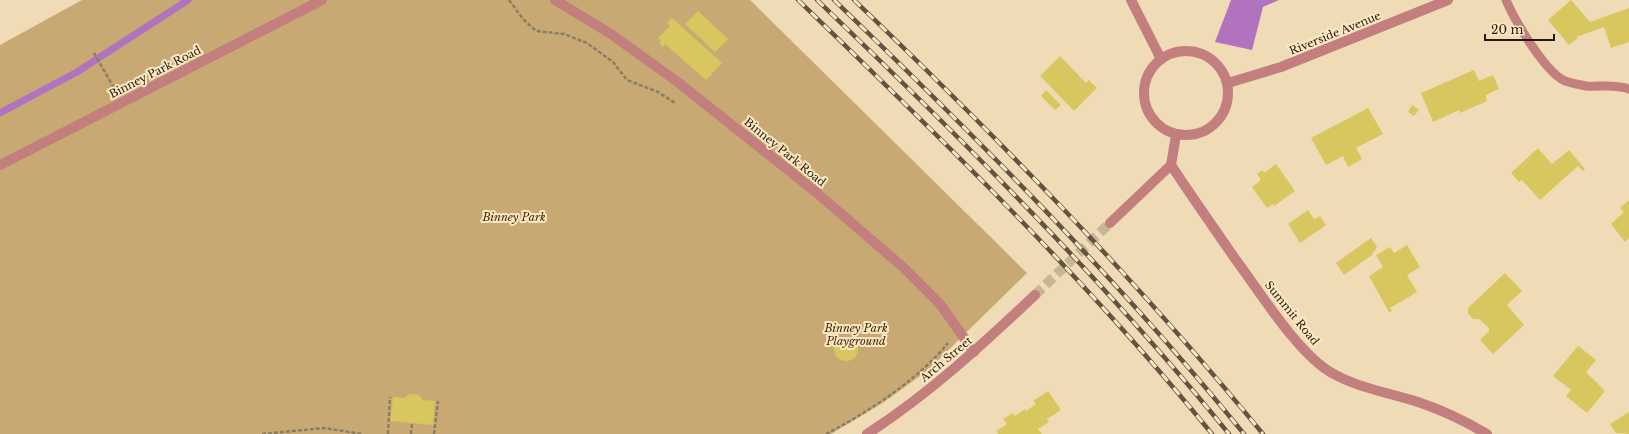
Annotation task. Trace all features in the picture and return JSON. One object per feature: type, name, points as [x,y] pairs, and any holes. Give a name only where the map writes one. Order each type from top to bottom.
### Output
[{"type":"street","name":"Binney Park Road","points":[[0,165],[322,0]]},
{"type":"street","name":"Binney Park Road","points":[[555,0],[611,34],[679,83],[817,193],[904,268],[940,304],[974,352]]},
{"type":"street","points":[[1131,0],[1161,59]]},
{"type":"street","name":"Riverside Avenue","points":[[1228,83],[1281,67],[1448,0]]},
{"type":"street","points":[[1187,50],[1201,53],[1213,60],[1222,70],[1228,83],[1229,96],[1221,119],[1212,128],[1201,133],[1189,136],[1176,135],[1158,125],[1146,107],[1144,96],[1147,75],[1161,59],[1174,52],[1187,50]]},
{"type":"street","points":[[1110,223],[1171,165],[1176,135]]},
{"type":"street","name":"Summit Road","points":[[1171,165],[1266,302],[1298,343],[1314,359],[1331,373],[1354,383],[1419,403],[1460,420],[1487,434]]},
{"type":"street","name":"Arch Street","points":[[867,434],[902,410],[974,352],[1035,295]]},
{"type":"lane","points":[[1506,0],[1513,15],[1548,68],[1565,81],[1586,86],[1620,85],[1629,89]]},
{"type":"path","points":[[509,0],[523,19],[536,31],[564,34],[587,43],[613,62],[627,80],[658,92],[681,107]]},
{"type":"path","points":[[94,53],[107,75]]},
{"type":"path","points":[[826,434],[888,396],[924,369],[949,342],[948,336]]},
{"type":"path","points":[[388,434],[390,397]]},
{"type":"path","points":[[434,434],[438,401]]},
{"type":"path","points":[[411,434],[412,424]]},
{"type":"path","points":[[262,434],[324,428],[362,434]]},
{"type":"green space","name":"Binney Park","points":[[82,0],[750,0],[1027,273],[927,371],[884,402],[831,434],[0,434],[0,45]]},
{"type":"shaded area","points":[[1231,0],[1279,0],[1263,7],[1252,50],[1215,42]]},
{"type":"building","points":[[1571,0],[1590,22],[1629,8],[1629,42],[1611,48],[1604,27],[1576,37],[1578,38],[1569,45],[1548,20]]},
{"type":"building","points":[[698,11],[728,39],[715,52],[685,24]]},
{"type":"building","points":[[672,18],[722,63],[706,80],[665,44],[663,47],[659,43],[661,41],[658,38],[670,26],[667,23]]},
{"type":"building","points":[[1060,56],[1086,83],[1089,80],[1097,88],[1074,111],[1040,76]]},
{"type":"building","points":[[1474,70],[1479,81],[1493,75],[1499,89],[1486,95],[1487,101],[1460,113],[1459,110],[1433,122],[1421,93]]},
{"type":"building","points":[[1046,90],[1061,105],[1055,110],[1041,96]]},
{"type":"building","points":[[1412,105],[1419,110],[1414,116],[1408,112]]},
{"type":"building","points":[[1368,108],[1383,134],[1356,148],[1362,159],[1348,167],[1343,156],[1326,165],[1311,138]]},
{"type":"building","points":[[1538,148],[1552,164],[1569,150],[1585,169],[1583,171],[1578,166],[1540,200],[1522,180],[1519,182],[1511,173]]},
{"type":"building","points":[[1276,164],[1295,191],[1274,206],[1273,204],[1267,208],[1252,187],[1261,180],[1257,174],[1263,170],[1264,173]]},
{"type":"building","points":[[1629,200],[1629,238],[1625,242],[1611,224],[1624,212],[1620,208]]},
{"type":"building","points":[[1308,210],[1314,219],[1320,216],[1326,225],[1300,243],[1288,224]]},
{"type":"building","points":[[1371,238],[1377,247],[1372,255],[1344,275],[1336,263]]},
{"type":"building","points":[[1407,245],[1420,267],[1407,275],[1417,292],[1390,308],[1392,311],[1389,312],[1369,276],[1383,267],[1376,255],[1390,247],[1394,253]]},
{"type":"building","points":[[1505,273],[1522,291],[1507,305],[1524,325],[1493,354],[1480,340],[1489,331],[1489,328],[1479,319],[1473,319],[1468,313],[1468,308]]},
{"type":"building","points":[[841,337],[851,337],[858,344],[858,354],[851,361],[841,361],[834,354],[834,344]]},
{"type":"building","points":[[1578,346],[1596,360],[1586,372],[1605,391],[1587,413],[1566,396],[1571,390],[1553,376]]},
{"type":"building","points":[[1048,391],[1061,410],[1047,419],[1049,422],[1038,429],[1042,434],[998,434],[996,431],[1007,424],[1003,419],[1013,413],[1015,416],[1025,409],[1026,411],[1036,404],[1033,401]]},
{"type":"building","points":[[409,394],[419,395],[423,400],[435,401],[433,425],[390,421],[393,397],[405,398]]},
{"type":"building","points":[[1629,412],[1629,434],[1616,433],[1610,424]]},
{"type":"waterway","points":[[0,113],[77,72],[188,0]]},
{"type":"tunnel","points":[[1035,295],[1110,223]]},
{"type":"railway","points":[[798,0],[906,105],[1064,265],[1164,377],[1212,434]]},
{"type":"railway","points":[[817,0],[924,104],[1030,211],[1132,320],[1229,434]]},
{"type":"railway","points":[[834,0],[941,104],[1097,265],[1147,320],[1244,434]]},
{"type":"railway","points":[[854,0],[961,104],[1116,265],[1263,434]]},
{"type":"park label","name":"Binney Park Playground","points":[[856,334]]}]
